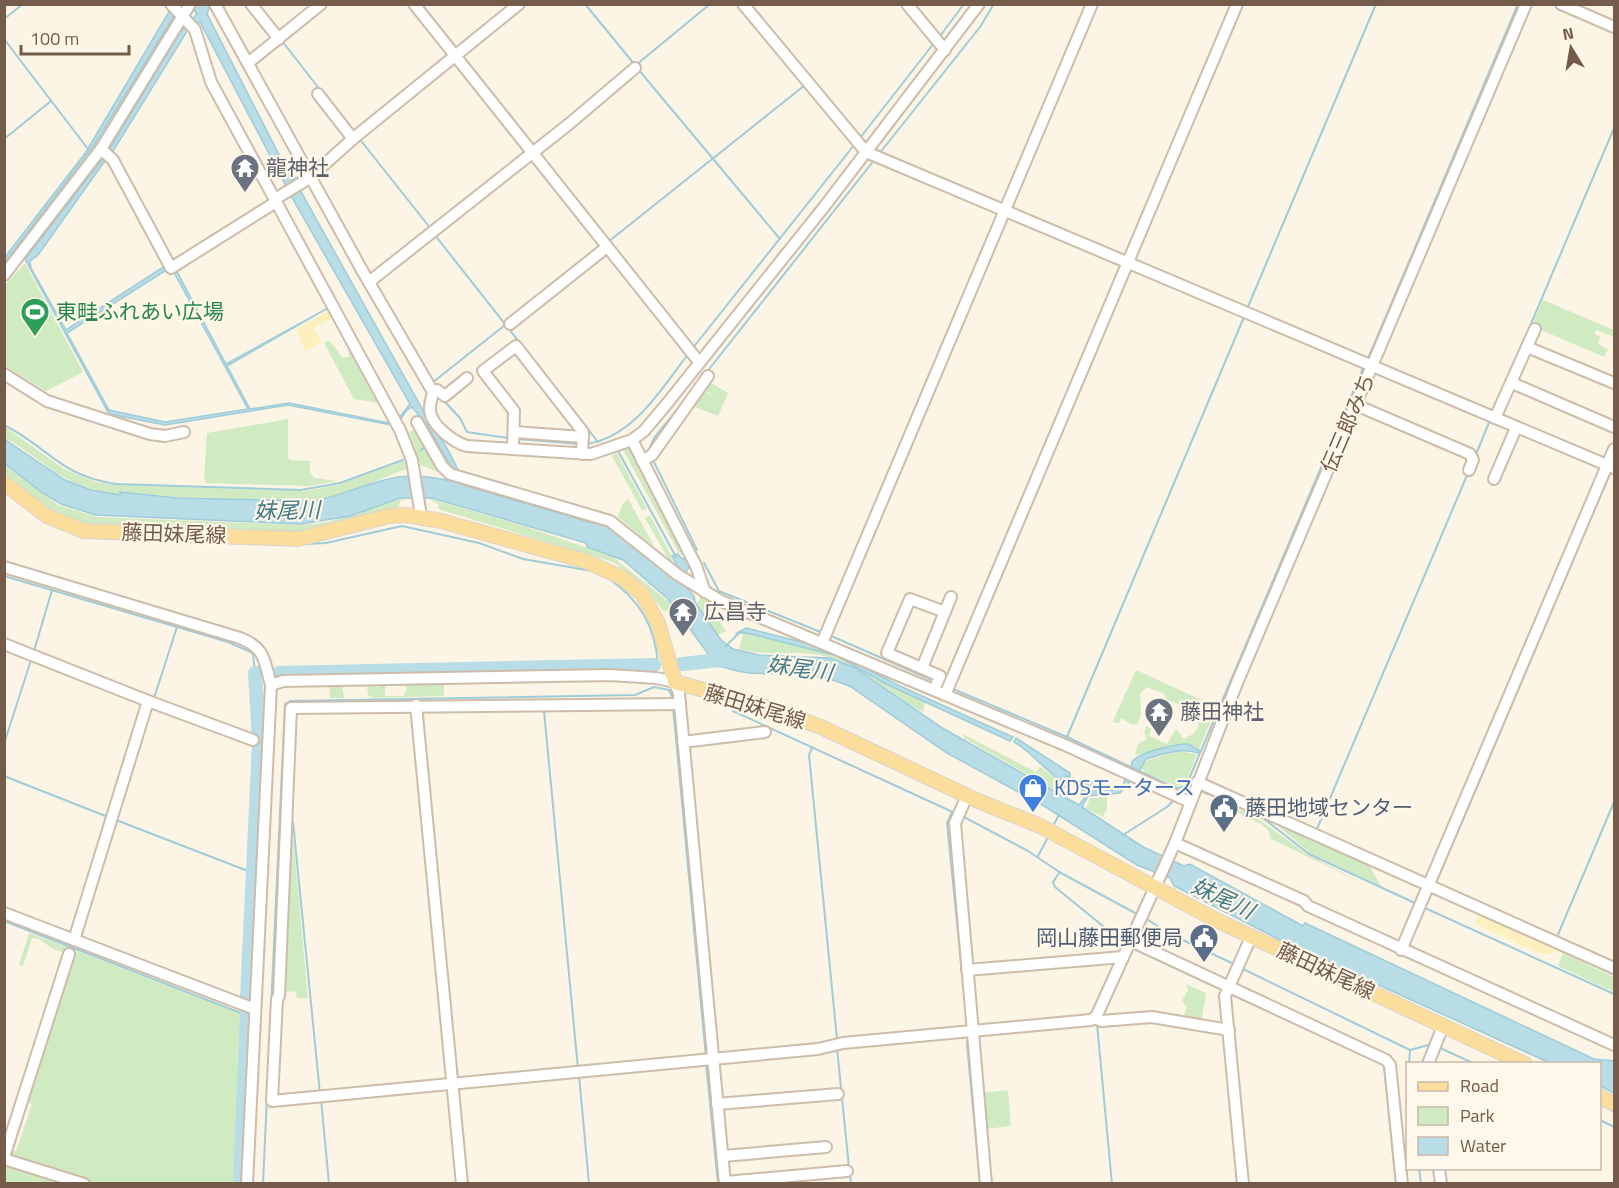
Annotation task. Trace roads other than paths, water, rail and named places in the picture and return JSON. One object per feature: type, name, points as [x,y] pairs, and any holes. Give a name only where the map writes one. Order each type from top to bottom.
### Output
[{"type":"main road","name":"藤田妹尾線","points":[[4,483],[59,522],[99,532],[298,539],[420,510],[585,561],[621,577],[642,594],[664,638],[675,682],[790,715],[967,796],[1040,826],[1156,883],[1251,937],[1521,1062]]},
{"type":"street","points":[[4,275],[106,152],[181,15],[190,4]]},
{"type":"street","points":[[215,4],[369,282],[433,392],[424,418],[442,466],[450,474],[610,521],[678,575],[705,592],[825,637],[936,685],[1190,802]]},
{"type":"street","points":[[251,4],[278,37]]},
{"type":"street","points":[[247,61],[321,4]]},
{"type":"street","points":[[414,4],[693,355]]},
{"type":"street","points":[[106,152],[171,266],[275,201],[519,4]]},
{"type":"street","points":[[743,4],[866,150],[1611,467]]},
{"type":"street","points":[[907,4],[940,44]]},
{"type":"street","points":[[424,418],[460,444],[514,439],[583,444],[599,453],[632,440],[644,431],[693,355],[866,150],[940,44],[980,4]]},
{"type":"street","points":[[825,637],[1003,210],[1092,4]]},
{"type":"street","points":[[947,690],[1124,261],[1237,4]]},
{"type":"street","name":"伝三郎みち","points":[[1097,1020],[1173,848],[1197,782],[1356,405],[1368,365],[1526,4]]},
{"type":"street","points":[[1561,4],[1614,27]]},
{"type":"street","points":[[181,15],[198,37],[211,82],[400,430],[415,471],[420,510]]},
{"type":"street","points":[[369,282],[635,68]]},
{"type":"street","points":[[318,94],[354,136]]},
{"type":"street","points":[[510,324],[607,248]]},
{"type":"street","points":[[1493,417],[1512,383],[1535,329]]},
{"type":"street","points":[[514,439],[514,411],[483,371],[516,346],[583,432],[583,444]]},
{"type":"street","points":[[1527,347],[1614,383]]},
{"type":"street","points":[[4,374],[61,407],[150,434],[165,436],[184,432]]},
{"type":"street","points":[[648,458],[708,376]]},
{"type":"street","points":[[433,392],[437,390],[445,396],[467,378]]},
{"type":"street","points":[[1512,383],[1614,427]]},
{"type":"street","points":[[1356,405],[1470,454],[1473,460],[1469,470]]},
{"type":"street","points":[[400,430],[424,418]]},
{"type":"street","points":[[1494,479],[1516,428]]},
{"type":"street","points":[[514,439],[583,444]]},
{"type":"street","points":[[632,440],[648,458],[705,592]]},
{"type":"street","points":[[1401,950],[1431,887],[1611,467],[1614,449]]},
{"type":"street","points":[[4,567],[249,641],[262,652],[271,685],[247,1184]]},
{"type":"street","points":[[922,668],[951,597]]},
{"type":"street","points":[[936,685],[940,676],[887,653],[910,599],[945,612]]},
{"type":"street","points":[[4,644],[253,740]]},
{"type":"street","points":[[271,685],[283,681],[610,675],[656,678],[675,682],[680,704],[709,1059],[717,1104],[725,1183],[847,1171]]},
{"type":"street","points":[[74,940],[148,700]]},
{"type":"street","points":[[4,913],[255,1003],[273,999],[279,996],[289,710],[293,706],[680,704]]},
{"type":"street","points":[[414,705],[450,1084],[462,1184]]},
{"type":"street","points":[[683,742],[765,732]]},
{"type":"street","points":[[1197,782],[1614,968]]},
{"type":"street","points":[[967,796],[955,823],[986,1184]]},
{"type":"street","points":[[1173,848],[1304,901],[1308,906],[1401,950],[1614,1045]]},
{"type":"street","points":[[1243,1184],[1227,991],[1251,937]]},
{"type":"street","points":[[968,970],[1128,948],[1389,1062],[1402,1184]]},
{"type":"street","points":[[69,954],[4,1158],[84,1184]]},
{"type":"street","points":[[273,999],[272,1101],[1097,1020],[1152,1017],[1229,1030]]},
{"type":"street","points":[[1429,1062],[1443,1026]]},
{"type":"street","points":[[717,1104],[838,1094]]},
{"type":"street","points":[[723,1156],[826,1147]]},
{"type":"water","points":[[173,5],[181,5],[94,145],[5,262],[5,257],[86,152]]},
{"type":"water","name":"妹尾川","points":[[191,5],[210,5],[207,14],[291,178],[295,181],[451,456],[463,485],[593,523],[595,519],[616,529],[685,586],[694,596],[695,602],[721,640],[733,649],[759,655],[830,658],[855,668],[944,729],[1079,805],[1086,796],[1081,792],[1087,779],[1108,790],[1113,790],[1123,785],[1126,776],[1132,779],[1120,793],[1088,796],[1082,807],[1143,847],[1184,866],[1190,864],[1303,926],[1305,923],[1594,1059],[1614,1061],[1614,1093],[1601,1086],[1601,1062],[1548,1062],[1286,943],[1174,886],[1170,878],[1137,865],[1044,806],[947,753],[851,687],[814,676],[749,673],[717,666],[668,599],[623,560],[587,547],[586,543],[432,498],[400,498],[350,516],[301,524],[96,515],[61,504],[41,492],[5,464],[4,439],[65,480],[91,490],[120,495],[120,492],[178,498],[314,501],[398,477],[422,476],[453,481],[451,467],[427,425],[412,407],[407,410],[396,426],[288,405],[165,425],[109,414],[25,259],[105,156],[181,31],[197,14]],"holes":[[[200,22],[286,186],[289,186],[290,194],[410,404],[394,424],[289,403],[250,409],[227,366],[328,308],[226,364],[113,151],[189,28]],[[107,158],[165,266],[66,330],[31,268],[30,261],[38,255]],[[171,267],[248,409],[165,422],[109,410],[67,333]]]},
{"type":"water","points":[[678,554],[681,558],[688,560],[690,565],[685,574],[678,568],[672,556]]},
{"type":"water","points":[[746,628],[829,649],[900,686],[1013,737],[1010,741],[886,684],[837,656],[747,633],[737,633]]},
{"type":"water","points":[[1016,738],[1070,773],[1070,779],[1066,776],[1063,782],[1056,777],[1014,742]]},
{"type":"water","points":[[1188,744],[1199,750],[1198,753],[1178,751],[1166,753],[1146,759],[1138,774],[1131,771],[1132,762],[1142,755],[1166,747]]},
{"type":"waterway","points":[[4,19],[23,4]]},
{"type":"waterway","points":[[585,4],[635,65]]},
{"type":"waterway","points":[[636,65],[710,4]]},
{"type":"waterway","points":[[940,36],[964,4]]},
{"type":"waterway","points":[[879,154],[980,27],[994,4]]},
{"type":"waterway","points":[[1247,309],[1376,4]]},
{"type":"waterway","points":[[1367,361],[1518,4]]},
{"type":"waterway","points":[[4,39],[88,149]]},
{"type":"waterway","points":[[282,41],[321,91]]},
{"type":"waterway","points":[[860,138],[934,43]]},
{"type":"waterway","points":[[638,69],[780,239]]},
{"type":"waterway","points":[[608,242],[805,85]]},
{"type":"waterway","points":[[4,139],[51,101]]},
{"type":"waterway","points":[[1525,338],[1614,128]]},
{"type":"waterway","points":[[358,137],[431,229]]},
{"type":"waterway","points":[[692,349],[855,144]]},
{"type":"waterway","points":[[706,373],[875,159]]},
{"type":"waterway","points":[[291,181],[304,174]]},
{"type":"waterway","points":[[434,234],[598,442]]},
{"type":"waterway","points":[[1067,737],[1244,317]]},
{"type":"waterway","points":[[432,383],[505,325]]},
{"type":"waterway","points":[[586,444],[603,440],[632,422],[657,396],[689,353]]},
{"type":"waterway","points":[[953,689],[1067,737],[1169,785],[1177,788],[1186,786],[1364,366]]},
{"type":"waterway","points":[[649,450],[654,438],[686,399]]},
{"type":"waterway","points":[[444,401],[460,418],[467,432],[508,438]]},
{"type":"waterway","points":[[1475,457],[1490,420]]},
{"type":"waterway","points":[[4,425],[80,474],[116,484],[301,490],[340,483],[403,460]]},
{"type":"waterway","points":[[517,439],[580,444]]},
{"type":"waterway","points":[[421,450],[425,447]]},
{"type":"waterway","points":[[617,449],[676,557]]},
{"type":"waterway","points":[[652,458],[697,550]]},
{"type":"waterway","points":[[1436,883],[1611,471]]},
{"type":"waterway","points":[[1317,829],[1468,473]]},
{"type":"waterway","points":[[48,523],[70,532]]},
{"type":"waterway","points":[[306,544],[326,543],[402,526],[479,543],[523,559],[592,571]]},
{"type":"waterway","points":[[704,563],[719,591],[823,633]]},
{"type":"waterway","points":[[4,576],[228,642],[253,653],[255,673]]},
{"type":"waterway","points":[[608,578],[629,595],[644,615],[653,638],[658,664]]},
{"type":"waterway","points":[[34,651],[52,590]]},
{"type":"waterway","points":[[154,698],[177,627]]},
{"type":"waterway","points":[[726,646],[741,631]]},
{"type":"waterway","points":[[829,635],[934,681]]},
{"type":"waterway","points":[[682,664],[730,659]]},
{"type":"waterway","points":[[4,744],[31,660]]},
{"type":"waterway","points":[[279,673],[654,665]]},
{"type":"waterway","points":[[247,998],[259,742],[255,673],[258,673]]},
{"type":"waterway","points":[[263,1184],[285,704],[291,701],[635,695],[654,687],[669,690],[673,699]]},
{"type":"waterway","points":[[673,707],[706,1057]]},
{"type":"waterway","points":[[544,711],[578,1069]]},
{"type":"waterway","points":[[733,711],[957,814]]},
{"type":"waterway","points":[[812,748],[809,755],[837,1039]]},
{"type":"waterway","points":[[4,776],[108,817]]},
{"type":"waterway","points":[[1060,795],[1069,776]]},
{"type":"waterway","points":[[1203,792],[1229,802]]},
{"type":"waterway","points":[[1123,835],[1167,807],[1174,800]]},
{"type":"waterway","points":[[1557,937],[1614,802]]},
{"type":"waterway","points":[[952,812],[947,823],[967,1023]]},
{"type":"waterway","points":[[1054,824],[1059,815]]},
{"type":"waterway","points":[[1259,815],[1309,854],[1417,904]]},
{"type":"waterway","points":[[962,816],[1137,914]]},
{"type":"waterway","points":[[116,820],[253,873]]},
{"type":"waterway","points":[[293,822],[320,1094]]},
{"type":"waterway","points":[[1038,856],[1047,839]]},
{"type":"waterway","points":[[1060,872],[1053,882],[1055,887],[1125,944]]},
{"type":"waterway","points":[[1425,908],[1614,994]]},
{"type":"waterway","points":[[1145,918],[1172,935],[1236,965]]},
{"type":"waterway","points":[[4,921],[246,1015]]},
{"type":"waterway","points":[[1546,943],[1614,974]]},
{"type":"waterway","points":[[1132,948],[1222,990]]},
{"type":"waterway","points":[[1241,968],[1410,1050],[1432,1044]]},
{"type":"waterway","points":[[1230,994],[1312,1031]]},
{"type":"waterway","points":[[240,1184],[247,1013]]},
{"type":"waterway","points":[[1097,1024],[1112,1184]]},
{"type":"waterway","points":[[968,1036],[980,1184]]},
{"type":"waterway","points":[[837,1048],[849,1168]]},
{"type":"waterway","points":[[1440,1048],[1471,1062]]},
{"type":"waterway","points":[[1409,1062],[1410,1050]]},
{"type":"waterway","points":[[706,1063],[718,1184]]},
{"type":"waterway","points":[[1384,1066],[1396,1184]]},
{"type":"waterway","points":[[579,1075],[589,1184]]},
{"type":"waterway","points":[[321,1099],[329,1184]]},
{"type":"waterway","points":[[1601,1120],[1614,1127]]},
{"type":"waterway","points":[[1419,1170],[1421,1184]]},
{"type":"waterway","points":[[850,1174],[851,1184]]},
{"type":"place","name":"龍神社","points":[[245,194]]},
{"type":"place","name":"東畦ふれあい広場","points":[[35,338]]},
{"type":"place","name":"広昌寺","points":[[683,638]]},
{"type":"place","name":"藤田神社","points":[[1159,738]]},
{"type":"place","name":"KDSモータース","points":[[1033,814]]},
{"type":"place","name":"藤田地域センター","points":[[1224,834]]},
{"type":"place","name":"岡山藤田郵便局","points":[[1204,964]]}]
